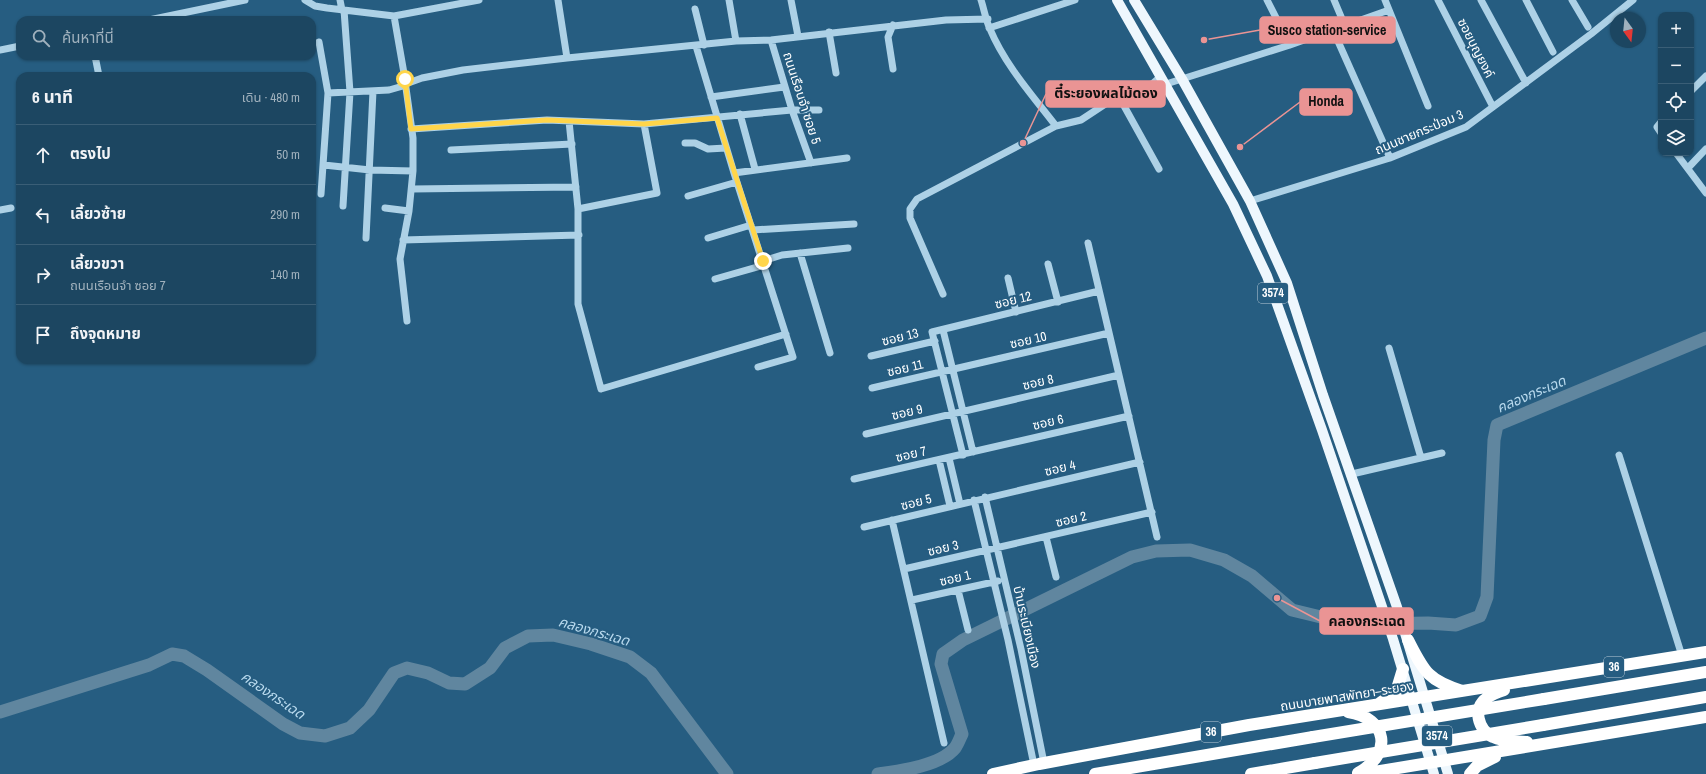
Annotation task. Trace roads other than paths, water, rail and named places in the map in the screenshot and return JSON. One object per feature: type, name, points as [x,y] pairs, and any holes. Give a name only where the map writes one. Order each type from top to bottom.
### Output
[{"type":"highway","points":[[1406,636],[1424,670],[1432,678],[1464,691]]},
{"type":"highway","name":"ถนนบายพาสพัทยา–ระยอง","points":[[993,774],[1249,725],[1522,683],[1706,652]]},
{"type":"highway","points":[[1378,705],[1396,692],[1403,670]]},
{"type":"highway","name":"36","points":[[1095,774],[1706,672]]},
{"type":"highway","points":[[1522,683],[1486,698],[1479,711],[1479,722],[1486,733],[1494,737],[1511,741],[1544,744]]},
{"type":"highway","points":[[1251,774],[1706,697]]},
{"type":"highway","points":[[1343,711],[1365,716],[1378,729],[1382,739],[1381,748],[1377,758],[1371,764],[1355,774]]},
{"type":"highway","points":[[1362,774],[1388,770],[1433,769],[1444,761],[1706,717]]},
{"type":"highway","points":[[1470,774],[1484,762],[1515,749]]},
{"type":"highway","points":[[1388,770],[1412,774]]},
{"type":"main road","name":"3574","points":[[1117,0],[1164,80],[1233,204],[1267,276],[1322,430],[1393,639],[1433,769]]},
{"type":"main road","name":"3574","points":[[1136,0],[1250,201],[1287,283],[1324,395],[1398,607],[1448,774]]},
{"type":"street","points":[[168,16],[245,0]]},
{"type":"street","points":[[305,0],[315,6],[394,16],[479,0]]},
{"type":"street","points":[[340,0],[343,10],[350,92],[343,206]]},
{"type":"street","points":[[558,0],[567,58]]},
{"type":"street","points":[[730,0],[736,41]]},
{"type":"street","points":[[791,0],[798,36]]},
{"type":"street","points":[[981,0],[988,19],[989,28],[1003,53],[1028,91],[1056,126]]},
{"type":"street","points":[[989,28],[1075,0]]},
{"type":"street","points":[[1266,0],[1290,45]]},
{"type":"street","points":[[1334,0],[1346,26]]},
{"type":"street","points":[[1385,0],[1428,106]]},
{"type":"street","name":"ซอยบุญยงค์","points":[[1438,0],[1493,107]]},
{"type":"street","points":[[1481,0],[1526,83]]},
{"type":"street","points":[[1526,0],[1553,52]]},
{"type":"street","points":[[1572,0],[1588,28]]},
{"type":"street","name":"ถนนชายกระป่อม 3","points":[[1250,201],[1390,158],[1466,127],[1526,83],[1633,0]]},
{"type":"street","points":[[695,9],[704,45]]},
{"type":"street","points":[[943,294],[910,218],[910,209],[917,199],[931,190],[1056,126],[1081,120],[1125,91],[1164,80],[1182,79],[1290,45],[1389,10]]},
{"type":"street","points":[[394,16],[406,84],[411,129],[413,171],[409,211],[400,264],[407,321]]},
{"type":"street","points":[[328,93],[389,90],[422,78],[463,70],[567,58],[736,41],[771,40],[829,32],[946,20],[988,19]]},
{"type":"street","points":[[893,25],[888,37],[893,69]]},
{"type":"street","points":[[1333,30],[1390,158]]},
{"type":"street","points":[[829,32],[836,73]]},
{"type":"street","name":"ถนนเรือนจำ ซอย 5","points":[[771,40],[784,87],[811,163]]},
{"type":"street","points":[[319,42],[328,93],[321,194]]},
{"type":"street","points":[[696,46],[726,148],[793,357],[758,367]]},
{"type":"street","points":[[0,50],[16,47]]},
{"type":"street","points":[[96,60],[98,72]]},
{"type":"street","points":[[1694,88],[1706,76]]},
{"type":"street","points":[[711,97],[784,87]]},
{"type":"street","points":[[366,238],[373,91]]},
{"type":"street","points":[[1118,95],[1159,170]]},
{"type":"street","points":[[411,129],[547,120],[644,124],[717,118],[740,114],[792,110],[819,110]]},
{"type":"street","points":[[740,114],[755,169]]},
{"type":"street","points":[[569,121],[578,209],[578,304],[601,390],[786,334]]},
{"type":"street","points":[[578,209],[657,192],[644,124]]},
{"type":"street","points":[[685,143],[695,143],[708,149],[726,148]]},
{"type":"street","points":[[451,150],[572,144]]},
{"type":"street","points":[[1688,168],[1706,149]]},
{"type":"street","points":[[1678,156],[1706,193]]},
{"type":"street","points":[[734,173],[755,169],[847,158]]},
{"type":"street","points":[[324,165],[370,170],[413,171]]},
{"type":"street","points":[[688,196],[737,182]]},
{"type":"street","points":[[412,189],[576,187]]},
{"type":"street","points":[[0,210],[11,208]]},
{"type":"street","points":[[385,208],[409,211]]},
{"type":"street","points":[[708,238],[752,227],[854,224]]},
{"type":"street","points":[[403,240],[579,235]]},
{"type":"street","points":[[1088,243],[1158,537]]},
{"type":"street","points":[[715,279],[764,263],[782,255],[848,248]]},
{"type":"street","points":[[800,253],[830,353]]},
{"type":"street","points":[[1048,264],[1058,302]]},
{"type":"street","points":[[1008,278],[1016,312]]},
{"type":"street","name":"ซอย 12","points":[[935,341],[932,332],[1099,291]]},
{"type":"street","points":[[943,330],[973,452]]},
{"type":"street","name":"ซอย 10","points":[[943,372],[1109,333]]},
{"type":"street","points":[[935,341],[963,454]]},
{"type":"street","name":"ซอย 13","points":[[871,356],[935,341]]},
{"type":"street","points":[[1390,348],[1421,458]]},
{"type":"street","name":"ซอย 11","points":[[872,388],[943,372]]},
{"type":"street","name":"ซอย 8","points":[[953,414],[1119,375]]},
{"type":"street","name":"ซอย 9","points":[[866,434],[953,414]]},
{"type":"street","name":"ซอย 6","points":[[973,452],[1129,416]]},
{"type":"street","name":"ซอย 7","points":[[854,479],[973,452]]},
{"type":"street","points":[[1352,474],[1442,453]]},
{"type":"street","points":[[1619,455],[1682,656]]},
{"type":"street","points":[[949,458],[960,504]]},
{"type":"street","points":[[939,460],[950,506]]},
{"type":"street","name":"ซอย 4","points":[[974,500],[1140,462]]},
{"type":"street","name":"บ้านระเบียงเมือง","points":[[985,498],[1021,649],[1039,764]]},
{"type":"street","name":"ซอย 5","points":[[864,527],[974,500]]},
{"type":"street","name":"บ้านระเบียงเมือง","points":[[974,500],[1039,764]]},
{"type":"street","name":"ซอย 2","points":[[986,551],[1152,512]]},
{"type":"street","points":[[892,520],[912,600],[944,743]]},
{"type":"street","points":[[1046,537],[1056,576]]},
{"type":"street","name":"ซอย 3","points":[[904,570],[986,551]]},
{"type":"street","name":"ซอย 1","points":[[912,600],[1004,579]]},
{"type":"street","points":[[958,590],[968,630]]},
{"type":"street","points":[[1004,622],[1014,619]]},
{"type":"street","points":[[1011,651],[1021,649]]},
{"type":"waterway","name":"คลองกระเฉด","points":[[878,774],[919,767],[930,763],[948,754],[957,745],[962,734],[941,664],[943,654],[963,640],[1132,557],[1156,551],[1190,550],[1224,560],[1252,576],[1292,610],[1325,618],[1371,624],[1428,623],[1456,625],[1480,616],[1487,597],[1494,440],[1497,425],[1706,338]]},
{"type":"waterway","name":"คลองกระเฉด","points":[[0,712],[149,665],[172,654],[184,656],[207,670],[283,724],[300,733],[325,736],[350,728],[369,710],[394,673],[407,668],[428,673],[449,683],[465,684],[490,668],[505,648],[528,636],[553,635],[591,644],[630,657],[651,673],[727,774]]},
{"type":"place","name":"Susco station-service","points":[[1204,40]]},
{"type":"place","name":"ตี๋ระยองผลไม้ดอง","points":[[1023,143]]},
{"type":"place","name":"Honda","points":[[1240,147]]},
{"type":"place","name":"คลองกระเฉด","points":[[1277,598]]}]
